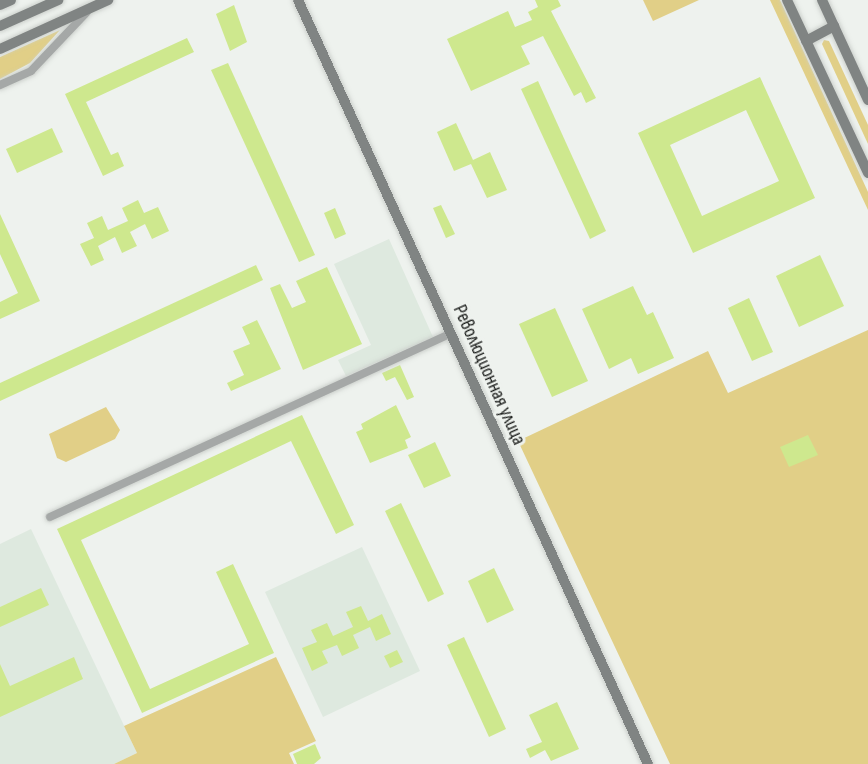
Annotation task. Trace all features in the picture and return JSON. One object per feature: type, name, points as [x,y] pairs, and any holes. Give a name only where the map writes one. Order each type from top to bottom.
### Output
[{"type":"main road","points":[[0,5],[11,0]]},
{"type":"main road","points":[[0,26],[58,0]]},
{"type":"main road","points":[[0,50],[108,0]]},
{"type":"main road","name":"Революционная улица","points":[[298,0],[648,764]]},
{"type":"main road","points":[[787,0],[868,173]]},
{"type":"main road","points":[[822,0],[868,100]]},
{"type":"main road","points":[[806,41],[834,26]]},
{"type":"street","points":[[0,85],[31,71],[92,8]]},
{"type":"street","points":[[50,517],[450,334]]},
{"type":"shaded area","points":[[643,0],[699,0],[653,21]]},
{"type":"shaded area","points":[[770,0],[780,0],[868,192],[868,210]]},
{"type":"shaded area","points":[[60,30],[30,63],[0,79],[0,57]]},
{"type":"shaded area","points":[[824,40],[829,41],[868,125],[868,144],[822,44]]},
{"type":"shaded area","points":[[389,239],[433,337],[346,376],[338,360],[371,345],[334,264]]},
{"type":"shaded area","points":[[868,330],[868,764],[670,764],[518,441],[708,351],[728,393]]},
{"type":"shaded area","points":[[106,407],[120,430],[115,439],[66,462],[57,458],[49,434]]},
{"type":"shaded area","points":[[31,529],[137,753],[114,764],[0,764],[0,544]]},
{"type":"shaded area","points":[[362,547],[420,671],[323,717],[265,592]]},
{"type":"shaded area","points":[[276,657],[316,741],[289,753],[294,764],[114,764],[137,753],[124,726]]},
{"type":"building","points":[[535,0],[558,0],[561,6],[551,11],[596,98],[586,103],[581,92],[574,96],[543,36],[521,46],[530,64],[471,91],[447,39],[508,11],[515,27],[532,20],[528,12],[538,7]]},
{"type":"building","points":[[234,5],[247,42],[230,51],[216,14]]},
{"type":"building","points":[[187,38],[194,52],[86,102],[111,155],[118,152],[124,166],[103,176],[65,94]]},
{"type":"building","points":[[228,63],[315,255],[299,262],[211,70]]},
{"type":"building","points":[[760,77],[815,198],[693,253],[638,133]],"holes":[[[746,110],[779,181],[702,216],[670,145]]]},
{"type":"building","points":[[538,81],[606,231],[590,239],[521,89]]},
{"type":"building","points":[[456,123],[473,160],[490,152],[507,190],[487,198],[471,164],[454,171],[437,132]]},
{"type":"building","points":[[52,128],[63,152],[17,173],[6,149]]},
{"type":"building","points":[[138,200],[144,213],[158,207],[169,231],[152,239],[145,224],[130,232],[137,246],[122,253],[115,237],[98,246],[104,260],[91,266],[80,244],[94,238],[87,223],[102,216],[108,230],[128,221],[122,208]]},
{"type":"building","points":[[441,205],[455,234],[446,238],[433,208]]},
{"type":"building","points":[[335,208],[346,234],[335,239],[324,213]]},
{"type":"building","points":[[0,214],[40,301],[0,319],[0,302],[18,293],[0,254]]},
{"type":"building","points":[[820,255],[844,306],[799,327],[776,276]]},
{"type":"building","points":[[256,265],[263,280],[0,401],[0,383]]},
{"type":"building","points":[[327,267],[362,344],[303,370],[270,288],[280,284],[292,308],[306,302],[296,281]]},
{"type":"building","points":[[633,286],[647,315],[653,312],[674,358],[638,374],[631,358],[609,369],[582,309]]},
{"type":"building","points":[[749,298],[773,352],[752,361],[728,308]]},
{"type":"building","points":[[555,308],[588,381],[552,397],[519,324]]},
{"type":"building","points":[[257,320],[281,369],[231,391],[227,383],[244,375],[233,351],[250,344],[242,327]]},
{"type":"building","points":[[400,365],[414,397],[407,400],[395,377],[386,381],[382,373]]},
{"type":"building","points":[[396,405],[411,437],[405,440],[408,448],[370,463],[356,432],[363,429],[361,424]]},
{"type":"building","points":[[302,415],[354,525],[336,534],[291,441],[81,540],[150,689],[249,644],[216,572],[233,564],[274,653],[142,713],[57,529]]},
{"type":"building","points":[[808,435],[818,455],[789,467],[780,447]]},
{"type":"building","points":[[435,442],[451,476],[424,488],[408,455]]},
{"type":"building","points":[[401,503],[444,594],[428,602],[385,511]]},
{"type":"building","points":[[494,568],[514,610],[487,623],[468,581]]},
{"type":"building","points":[[41,588],[49,605],[0,627],[0,607]]},
{"type":"building","points":[[361,606],[368,621],[382,614],[391,634],[376,641],[370,627],[353,635],[359,648],[342,656],[337,645],[322,651],[328,663],[312,671],[302,648],[317,642],[311,630],[327,623],[333,636],[353,627],[346,612]]},
{"type":"building","points":[[464,637],[506,729],[489,737],[447,645]]},
{"type":"building","points":[[397,650],[403,662],[390,668],[384,656]]},
{"type":"building","points":[[74,657],[83,679],[0,717],[0,664],[10,686]]},
{"type":"building","points":[[557,702],[579,749],[551,761],[545,750],[530,758],[526,749],[542,742],[529,715]]},
{"type":"building","points":[[315,744],[321,758],[314,764],[297,764],[293,754]]}]
